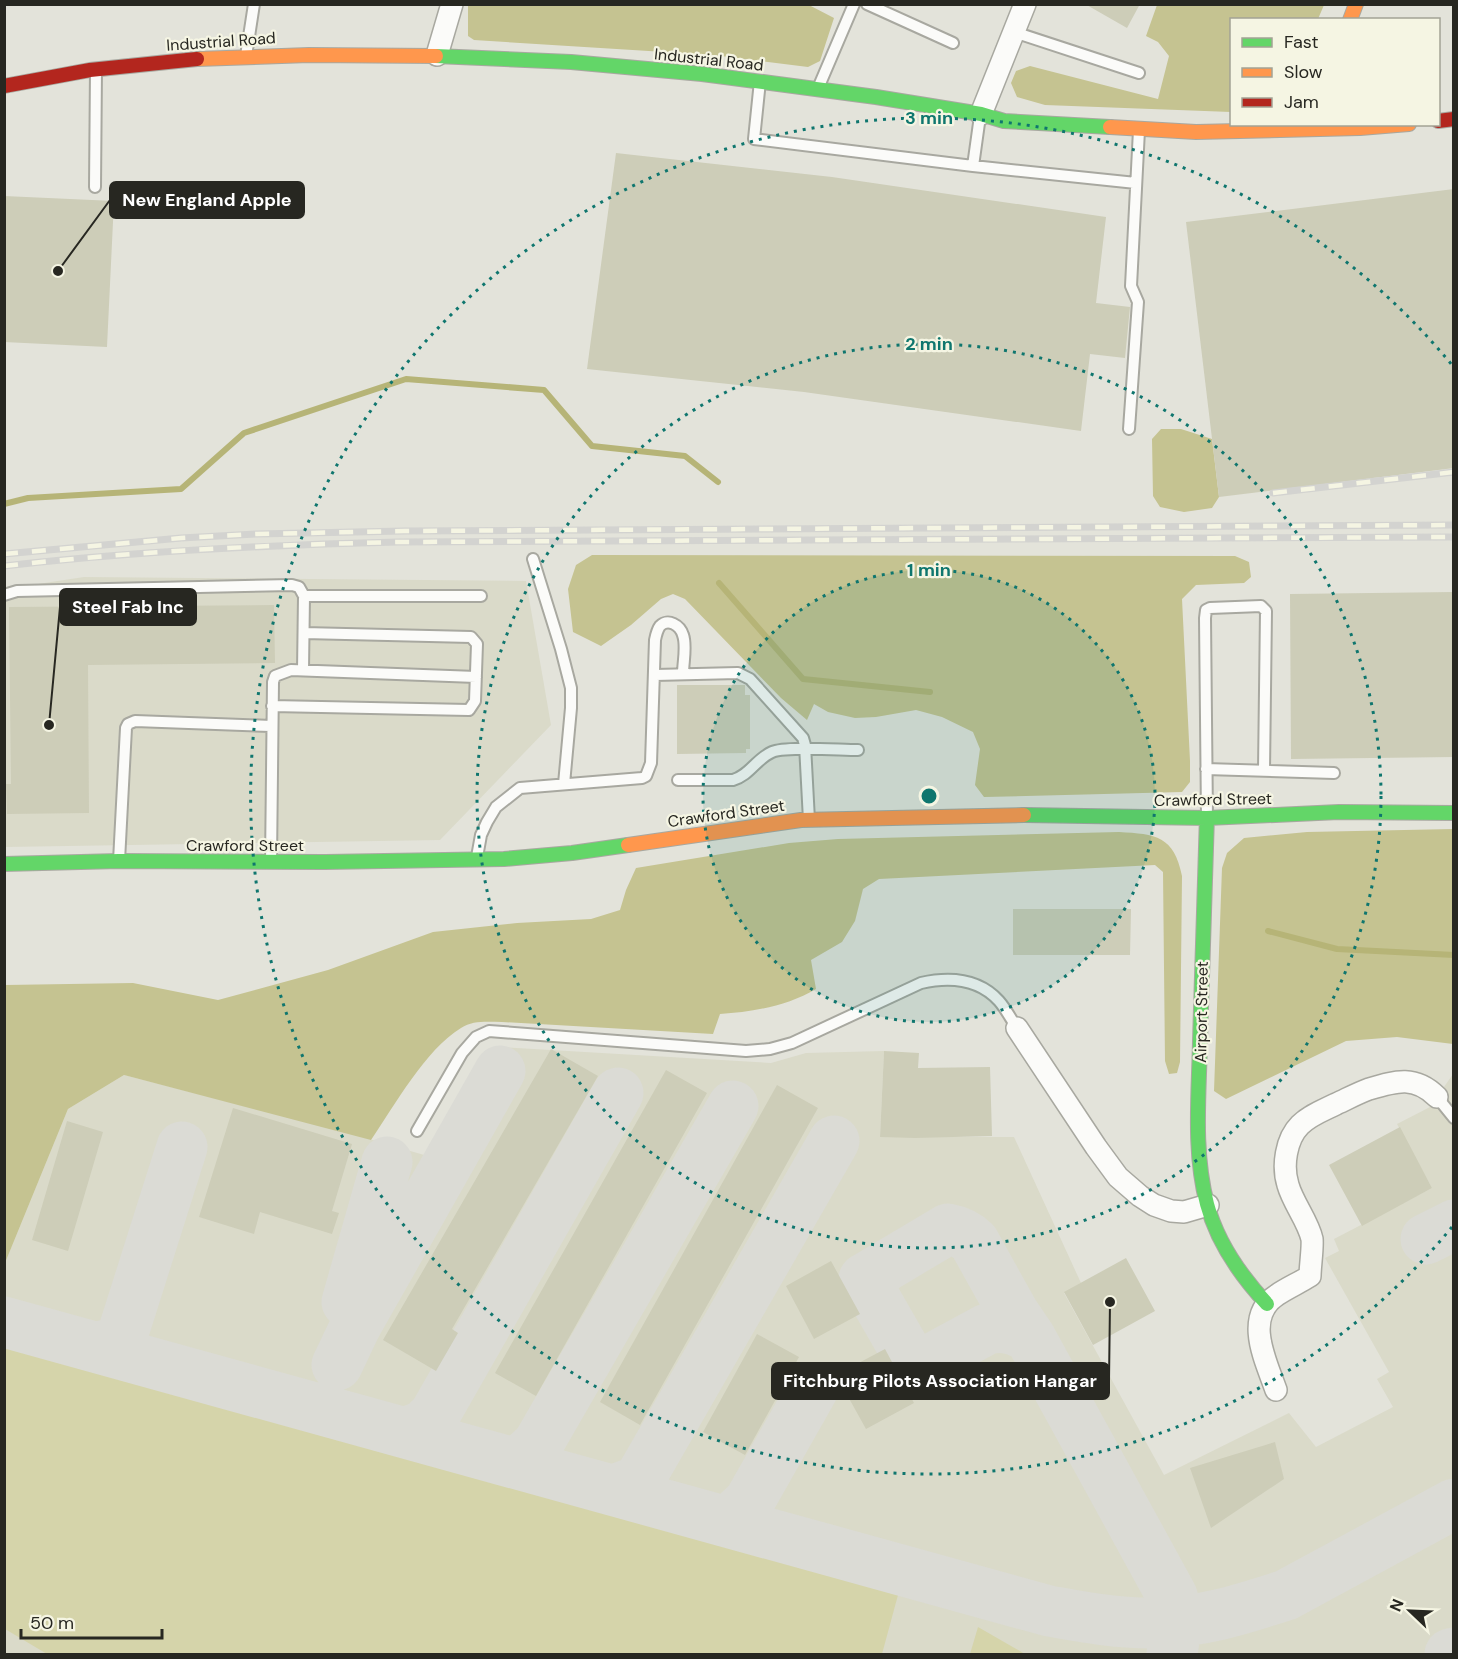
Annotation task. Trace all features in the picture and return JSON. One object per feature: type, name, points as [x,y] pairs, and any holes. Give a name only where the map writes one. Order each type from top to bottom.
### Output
[{"type":"street","points":[[437,55],[452,4]]},
{"type":"street","points":[[981,114],[1025,4]]},
{"type":"street","name":"Industrial Road","points":[[4,86],[40,77],[168,61],[285,54],[437,55],[613,66],[760,81],[981,114],[1004,121],[1224,133],[1341,126]]},
{"type":"street","name":"Crawford Street","points":[[4,864],[119,861],[477,861],[572,853],[686,835],[809,820],[922,816],[1066,814],[1207,818],[1339,812],[1454,813]]},
{"type":"street","name":"Airport Street","points":[[1207,818],[1199,1140],[1202,1178],[1208,1205],[1223,1241],[1238,1269],[1253,1290],[1267,1304]]},
{"type":"street","points":[[1017,1028],[1118,1177],[1154,1205],[1184,1212],[1208,1205]]},
{"type":"street","points":[[1276,1390],[1258,1339],[1259,1320],[1267,1304],[1276,1295],[1310,1276],[1312,1240],[1288,1185],[1285,1171],[1286,1153],[1291,1139],[1300,1125],[1311,1117],[1363,1091],[1398,1081],[1421,1085],[1437,1097]]},
{"type":"lane","points":[[246,56],[254,4]]},
{"type":"lane","points":[[818,89],[854,4]]},
{"type":"lane","points":[[867,4],[953,43]]},
{"type":"lane","points":[[1014,32],[1139,73]]},
{"type":"lane","points":[[95,187],[96,69]]},
{"type":"lane","points":[[760,81],[754,138],[973,166],[1136,183]]},
{"type":"lane","points":[[973,166],[981,114]]},
{"type":"lane","points":[[1129,429],[1138,302],[1131,286],[1139,130]]},
{"type":"lane","points":[[533,559],[571,688],[564,784]]},
{"type":"lane","points":[[4,595],[17,591],[292,585],[299,587],[304,596],[303,670]]},
{"type":"lane","points":[[304,596],[481,596]]},
{"type":"lane","points":[[1207,818],[1206,610],[1216,607],[1261,606],[1266,611],[1264,770]]},
{"type":"lane","points":[[477,861],[481,835],[487,822],[496,807],[520,788],[646,776],[651,763],[655,639],[658,628],[663,623],[669,622],[681,629],[684,636],[683,674]]},
{"type":"lane","points":[[272,706],[469,710],[475,701],[477,644],[471,637],[304,633]]},
{"type":"lane","points":[[271,862],[271,726],[275,676],[291,670],[303,670],[476,677]]},
{"type":"lane","points":[[655,675],[738,673],[750,679],[800,733],[805,750],[809,820]]},
{"type":"lane","points":[[119,861],[128,724],[135,721],[271,726]]},
{"type":"lane","points":[[678,780],[734,780],[748,774],[772,752],[780,750],[858,750]]},
{"type":"lane","points":[[1206,769],[1334,773]]},
{"type":"lane","points":[[417,1131],[462,1053],[476,1037],[489,1031],[746,1051],[770,1049],[792,1043],[912,987],[942,979],[959,980],[988,991],[999,1001],[1017,1028]]},
{"type":"lane","points":[[1437,1097],[1454,1118]]},
{"type":"shaded area","points":[[468,4],[807,4],[834,18],[820,61],[808,67],[713,55],[474,40],[468,36]]},
{"type":"shaded area","points":[[1157,5],[1324,5],[1318,18],[1230,18],[1230,112],[1045,105],[1017,97],[1011,83],[1016,71],[1030,66],[1158,99],[1169,56],[1158,42],[1146,36]]},
{"type":"shaded area","points":[[1161,429],[1181,429],[1212,439],[1219,497],[1212,508],[1184,512],[1160,507],[1153,496],[1152,439]]},
{"type":"shaded area","points":[[592,555],[1235,556],[1249,562],[1251,577],[1244,583],[1196,585],[1182,599],[1190,782],[1182,792],[984,797],[975,785],[980,749],[973,732],[942,717],[916,710],[855,718],[828,712],[814,704],[807,720],[781,698],[685,599],[673,594],[661,599],[631,625],[601,646],[573,632],[568,589],[576,565]]},
{"type":"shaded area","points":[[84,577],[526,581],[551,725],[440,840],[5,847],[5,589]]},
{"type":"shaded area","points":[[1453,829],[1453,1044],[1397,1037],[1346,1041],[1226,1099],[1214,1091],[1222,868],[1227,853],[1244,838],[1307,832]]},
{"type":"shaded area","points":[[1119,832],[1143,834],[1161,840],[1168,845],[1179,863],[1182,876],[1180,1062],[1177,1073],[1169,1074],[1165,1061],[1163,872],[1155,865],[879,879],[863,889],[855,921],[842,942],[811,960],[816,989],[805,995],[770,1007],[720,1014],[713,1034],[502,1022],[470,1024],[448,1038],[423,1064],[371,1140],[124,1075],[68,1109],[5,1263],[5,985],[133,983],[218,1000],[328,970],[433,932],[517,923],[591,919],[620,910],[636,868],[789,843],[838,839]]},
{"type":"shaded area","points":[[501,1047],[771,1063],[806,1053],[884,1051],[880,1137],[1014,1137],[1081,1283],[1064,1293],[1164,1475],[1289,1413],[1316,1447],[1393,1407],[1377,1379],[1389,1372],[1325,1258],[1339,1251],[1334,1239],[1432,1188],[1397,1124],[1430,1107],[1453,1074],[1453,1654],[5,1654],[5,1263],[68,1109],[124,1075],[345,1132],[431,1157],[482,1058]]},
{"type":"green space","points":[[5,1346],[898,1595],[882,1654],[47,1654],[5,1629]]},
{"type":"green space","points":[[978,1627],[1025,1654],[970,1654]]},
{"type":"building","points":[[1085,4],[1140,4],[1127,28]]},
{"type":"building","points":[[616,153],[832,177],[1106,217],[1096,303],[1130,307],[1125,358],[1090,354],[1081,431],[804,392],[587,369]]},
{"type":"building","points":[[1454,189],[1454,468],[1219,497],[1186,222]]},
{"type":"building","points":[[4,196],[114,201],[107,347],[4,342]]},
{"type":"building","points":[[1454,592],[1454,757],[1291,759],[1290,594]]},
{"type":"building","points":[[274,605],[275,663],[88,665],[89,813],[7,814],[6,784],[11,784],[9,607]]},
{"type":"building","points":[[677,685],[745,685],[745,695],[750,695],[750,749],[746,749],[746,753],[677,754]]},
{"type":"building","points":[[1013,909],[1131,909],[1130,955],[1013,955]]},
{"type":"building","points":[[551,1049],[598,1076],[452,1329],[458,1333],[436,1371],[383,1340]]},
{"type":"building","points":[[884,1051],[919,1053],[918,1068],[990,1067],[992,1136],[880,1137]]},
{"type":"building","points":[[666,1070],[707,1093],[536,1396],[495,1373]]},
{"type":"building","points":[[777,1085],[818,1108],[640,1425],[600,1402]]},
{"type":"building","points":[[233,1108],[352,1144],[332,1211],[339,1213],[332,1234],[260,1212],[254,1234],[199,1217]]},
{"type":"building","points":[[67,1121],[103,1132],[68,1251],[32,1240]]},
{"type":"building","points":[[1400,1127],[1432,1188],[1362,1226],[1329,1165]]},
{"type":"building","points":[[1126,1258],[1155,1311],[1093,1345],[1064,1292]]},
{"type":"building","points":[[831,1261],[860,1314],[814,1339],[786,1286]]},
{"type":"building","points":[[757,1334],[799,1357],[745,1455],[703,1432]]},
{"type":"building","points":[[885,1349],[914,1403],[866,1429],[836,1375]]},
{"type":"building","points":[[1275,1442],[1284,1479],[1211,1528],[1190,1468]]},
{"type":"waterway","points":[[4,504],[28,498],[181,489],[244,433],[406,379],[544,390],[592,446],[685,456],[718,482]]},
{"type":"waterway","points":[[719,583],[803,679],[930,692]]},
{"type":"waterway","points":[[1268,931],[1337,949],[1454,955]]},
{"type":"taxiway","points":[[337,1365],[355,1327],[500,1071]]},
{"type":"taxiway","points":[[406,1432],[423,1426],[435,1414],[618,1093]]},
{"type":"taxiway","points":[[513,1462],[522,1459],[538,1444],[733,1106]]},
{"type":"taxiway","points":[[614,1490],[635,1482],[642,1475],[834,1141]]},
{"type":"taxiway","points":[[98,1347],[114,1342],[124,1330],[182,1147]]},
{"type":"taxiway","points":[[347,1302],[387,1162]]},
{"type":"taxiway","points":[[1426,1239],[1454,1225]]},
{"type":"taxiway","points":[[1030,1337],[1009,1328],[987,1329],[915,1368],[864,1279],[948,1229],[962,1233],[974,1242],[1013,1312],[1030,1337],[1172,1596],[1176,1618],[1172,1654]]},
{"type":"taxiway","points":[[4,1322],[1049,1611],[1100,1619],[1150,1623],[1185,1621],[1236,1610],[1286,1595],[1454,1504]]},
{"type":"taxiway","points":[[721,1520],[734,1516],[749,1502],[813,1389]]},
{"type":"taxiway","points":[[1450,1654],[1454,1653]]},
{"type":"railway","points":[[1273,493],[1454,472]]},
{"type":"railway","points":[[4,554],[181,538],[404,531],[1454,525]]},
{"type":"railway","points":[[4,566],[103,556],[201,550],[398,542],[1454,537]]},
{"type":"traffic: fast","points":[[436,56],[571,62],[702,74],[876,97],[981,114],[1004,121],[1110,127]]},
{"type":"traffic: fast","points":[[1024,815],[1207,818],[1339,812],[1454,813]]},
{"type":"traffic: fast","points":[[1207,818],[1198,1102],[1200,1164],[1207,1204],[1223,1245],[1239,1270],[1267,1304]]},
{"type":"traffic: fast","points":[[4,864],[119,861],[325,862],[504,859],[628,845]]},
{"type":"traffic: slow","points":[[1351,18],[1356,4]]},
{"type":"traffic: slow","points":[[197,59],[309,55],[436,56]]},
{"type":"traffic: slow","points":[[1110,127],[1196,132],[1384,126]]},
{"type":"traffic: slow","points":[[628,845],[801,820],[1024,815]]},
{"type":"traffic: jam","points":[[4,86],[90,70],[197,59]]},
{"type":"traffic: jam","points":[[1440,121],[1454,119]]},
{"type":"place","name":"New England Apple","points":[[58,271]]},
{"type":"place","name":"Steel Fab Inc","points":[[49,725]]},
{"type":"place","name":"Fitchburg Pilots Association Hangar","points":[[1110,1302]]}]
